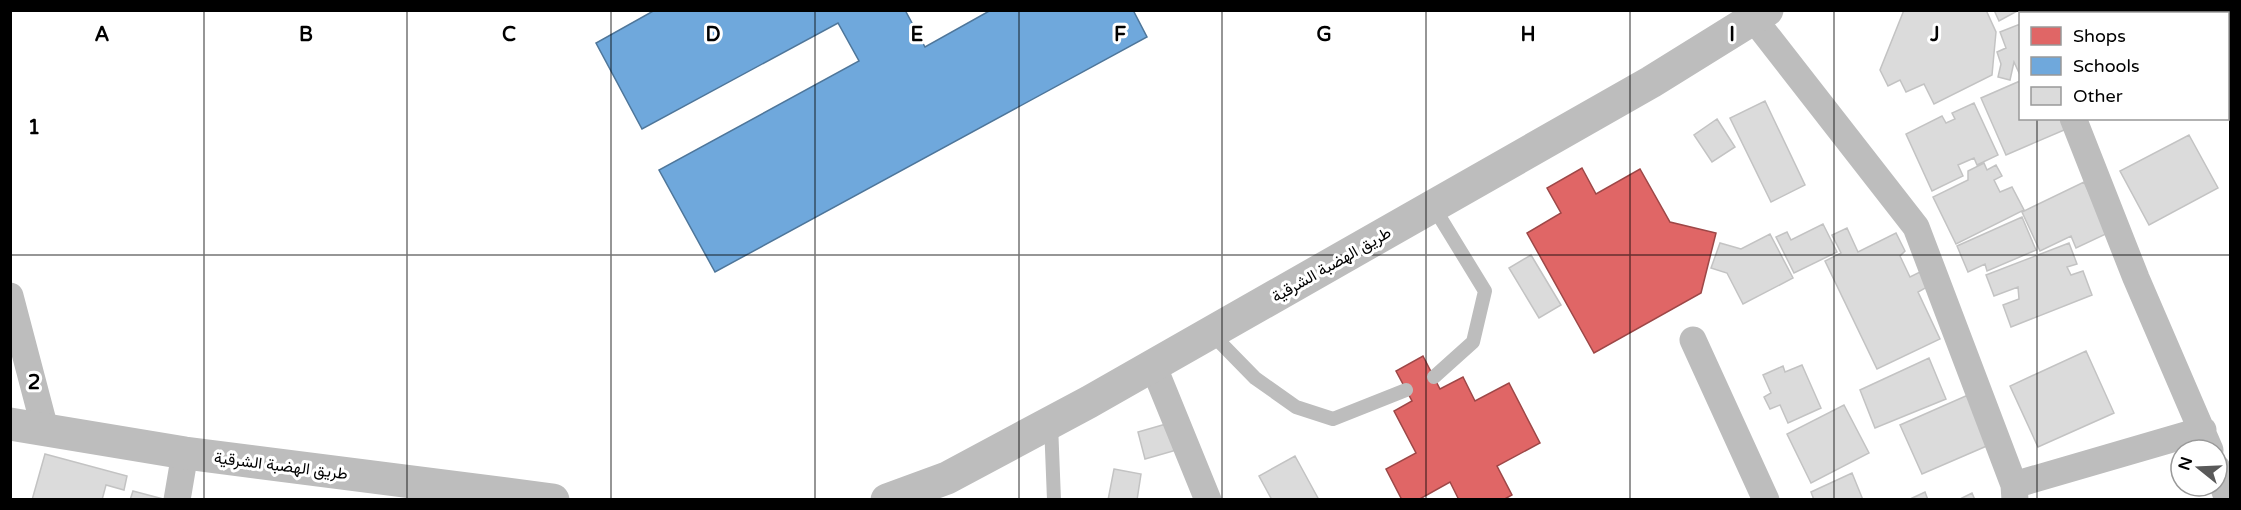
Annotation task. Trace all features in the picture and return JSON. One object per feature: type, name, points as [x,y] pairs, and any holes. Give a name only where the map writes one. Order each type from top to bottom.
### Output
[{"type":"main road","name":"طريق الهضبة الشرقية","points":[[886,500],[947,478],[1153,365],[1651,82],[1760,14]]},
{"type":"main road","name":"طريق الهضبة الشرقية","points":[[10,424],[184,453],[553,500]]},
{"type":"street","points":[[1760,14],[1916,228],[2014,493],[2169,450]]},
{"type":"street","points":[[2074,120],[2136,278],[2206,438]]},
{"type":"street","points":[[10,296],[45,429]]},
{"type":"street","points":[[1693,340],[1766,500]]},
{"type":"street","points":[[1153,365],[1208,500]]},
{"type":"street","points":[[177,500],[184,453]]},
{"type":"lane","points":[[1433,206],[1485,291],[1473,342],[1434,377]]},
{"type":"lane","points":[[1210,332],[1255,378],[1296,407],[1333,419],[1406,390]]},
{"type":"lane","points":[[1050,422],[1054,500]]},
{"type":"building: Shops","points":[[1582,168],[1596,194],[1640,169],[1670,222],[1716,233],[1701,293],[1594,353],[1527,233],[1561,213],[1547,188]]},
{"type":"building: Shops","points":[[1423,356],[1440,389],[1463,377],[1475,401],[1509,383],[1540,443],[1497,466],[1512,495],[1503,500],[1459,500],[1450,482],[1418,500],[1402,500],[1386,469],[1416,453],[1394,411],[1412,401],[1396,371]]},
{"type":"building: Schools","points":[[655,10],[905,10],[925,47],[991,10],[1133,10],[1147,37],[715,272],[659,170],[859,61],[838,23],[642,129],[596,43]]},
{"type":"building: Other","points":[[1904,10],[1986,10],[1996,32],[1992,75],[1934,104],[1924,84],[1906,92],[1900,80],[1888,86],[1880,70]]},
{"type":"building: Other","points":[[1994,10],[2019,10],[1999,21]]},
{"type":"building: Other","points":[[2077,10],[2175,10],[2175,12],[2078,12]]},
{"type":"building: Other","points":[[2019,24],[2019,73],[2014,62],[2010,80],[1998,77],[2001,64],[1997,52],[2006,48],[2000,32]]},
{"type":"building: Other","points":[[2019,81],[2019,120],[2068,120],[2071,127],[2006,155],[1981,98]]},
{"type":"building: Other","points":[[1765,101],[1805,185],[1771,202],[1730,118]]},
{"type":"building: Other","points":[[1974,103],[1998,155],[1977,165],[1974,158],[1958,165],[1963,176],[1932,191],[1906,134],[1942,116],[1946,123],[1955,119],[1952,113]]},
{"type":"building: Other","points":[[1717,119],[1735,147],[1712,162],[1694,135]]},
{"type":"building: Other","points":[[2189,135],[2218,188],[2149,225],[2120,171]]},
{"type":"building: Other","points":[[1984,163],[1987,170],[1996,165],[2002,176],[1994,180],[2000,192],[2012,187],[2024,210],[1956,244],[1933,197],[1968,180],[1968,171]]},
{"type":"building: Other","points":[[2084,182],[2108,233],[2076,248],[2071,236],[2040,251],[2022,212]]},
{"type":"building: Other","points":[[2022,217],[2036,250],[1987,271],[1985,264],[1968,272],[1957,246]]},
{"type":"building: Other","points":[[1823,224],[1837,252],[1794,273],[1776,237],[1787,232],[1791,240]]},
{"type":"building: Other","points":[[1847,228],[1858,252],[1896,233],[1905,251],[1900,256],[1910,277],[1922,271],[1929,286],[1918,292],[1940,339],[1877,369],[1825,261],[1841,253],[1832,235]]},
{"type":"building: Other","points":[[1770,234],[1793,278],[1743,304],[1727,273],[1711,268],[1720,243],[1741,249]]},
{"type":"building: Other","points":[[2069,243],[2077,264],[2067,267],[2071,275],[2083,271],[2092,295],[2011,327],[2003,305],[2019,299],[2018,287],[1994,296],[1986,275]]},
{"type":"building: Other","points":[[1531,255],[1561,305],[1539,318],[1509,268]]},
{"type":"building: Other","points":[[2086,351],[2114,413],[2038,447],[2010,386]]},
{"type":"building: Other","points":[[1929,358],[1946,399],[1875,428],[1860,390]]},
{"type":"building: Other","points":[[1802,365],[1821,408],[1788,423],[1780,405],[1770,409],[1764,397],[1771,393],[1763,375],[1783,366],[1785,372]]},
{"type":"building: Other","points":[[1968,395],[1989,445],[1922,474],[1900,425]]},
{"type":"building: Other","points":[[1844,405],[1869,453],[1811,483],[1787,434]]},
{"type":"building: Other","points":[[1173,422],[1180,449],[1145,459],[1138,432]]},
{"type":"building: Other","points":[[45,454],[127,476],[124,490],[106,485],[102,500],[32,500]]},
{"type":"building: Other","points":[[1295,456],[1319,500],[1272,500],[1259,476]]},
{"type":"building: Other","points":[[1114,469],[1141,474],[1137,500],[1108,500]]},
{"type":"building: Other","points":[[1852,473],[1863,500],[1814,500],[1811,492]]},
{"type":"building: Other","points":[[133,491],[167,500],[130,500]]},
{"type":"building: Other","points":[[1925,492],[1928,500],[1908,500]]},
{"type":"building: Other","points":[[1972,493],[1975,500],[1958,500]]}]
